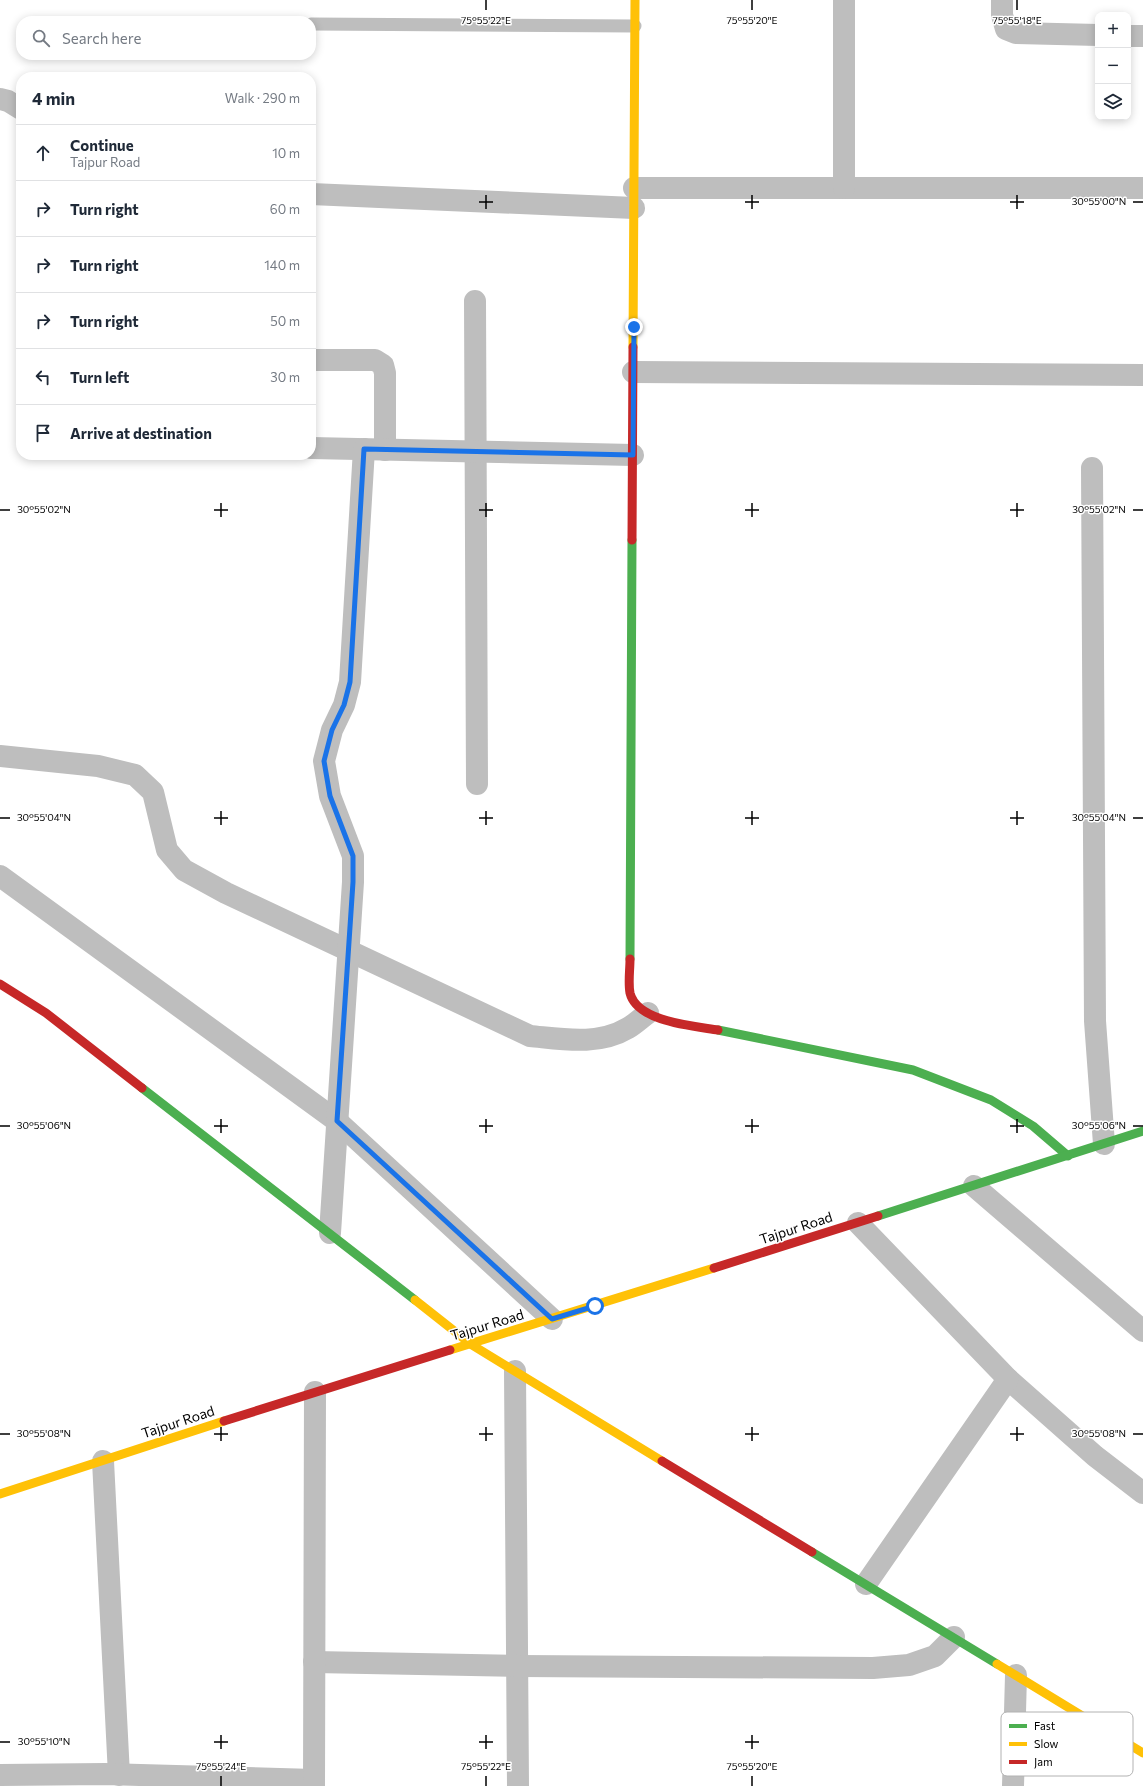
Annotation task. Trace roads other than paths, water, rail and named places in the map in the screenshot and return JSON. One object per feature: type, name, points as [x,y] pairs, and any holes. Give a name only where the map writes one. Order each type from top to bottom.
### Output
[{"type":"street","points":[[635,0],[630,994],[639,1008],[656,1018],[913,1070],[991,1100],[1033,1126],[1068,1156]]},
{"type":"street","points":[[844,0],[844,188]]},
{"type":"street","points":[[1002,0],[1002,15],[1006,29],[1016,33],[1095,35]]},
{"type":"street","points":[[1131,36],[1143,36]]},
{"type":"street","points":[[0,99],[8,101],[16,106]]},
{"type":"street","points":[[316,194],[634,198],[844,188],[1143,188]]},
{"type":"street","points":[[476,301],[477,784]]},
{"type":"street","points":[[316,360],[375,360],[383,365],[385,373],[374,450],[350,682],[344,705],[332,730],[324,761],[330,796],[353,856],[330,1233]]},
{"type":"street","points":[[633,372],[1143,375]]},
{"type":"street","points":[[316,448],[633,455]]},
{"type":"street","points":[[1092,468],[1095,1021],[1104,1144]]},
{"type":"street","points":[[0,756],[98,766],[135,775],[153,792],[167,850],[184,870],[226,893],[348,952],[530,1036],[578,1041],[606,1038],[627,1029],[648,1013]]},
{"type":"street","points":[[0,876],[337,1121],[552,1319]]},
{"type":"street","points":[[0,984],[46,1013],[472,1345],[1076,1712]]},
{"type":"street","name":"Tajpur Road","points":[[0,1494],[315,1392],[472,1345],[1143,1131]]},
{"type":"street","points":[[974,1186],[1143,1331]]},
{"type":"street","points":[[858,1223],[1008,1379],[1095,1456],[1143,1493]]},
{"type":"street","points":[[515,1371],[518,1786]]},
{"type":"street","points":[[866,1584],[1008,1379]]},
{"type":"street","points":[[0,1774],[119,1775],[314,1783],[315,1392]]},
{"type":"street","points":[[103,1461],[119,1775]]},
{"type":"street","points":[[314,1662],[518,1666],[873,1668],[910,1665],[935,1656],[954,1637]]},
{"type":"street","points":[[1015,1712],[1016,1675]]},
{"type":"street","points":[[1133,1747],[1143,1753]]},
{"type":"street","points":[[1013,1776],[1013,1786]]},
{"type":"lane","points":[[316,24],[635,26]]}]
